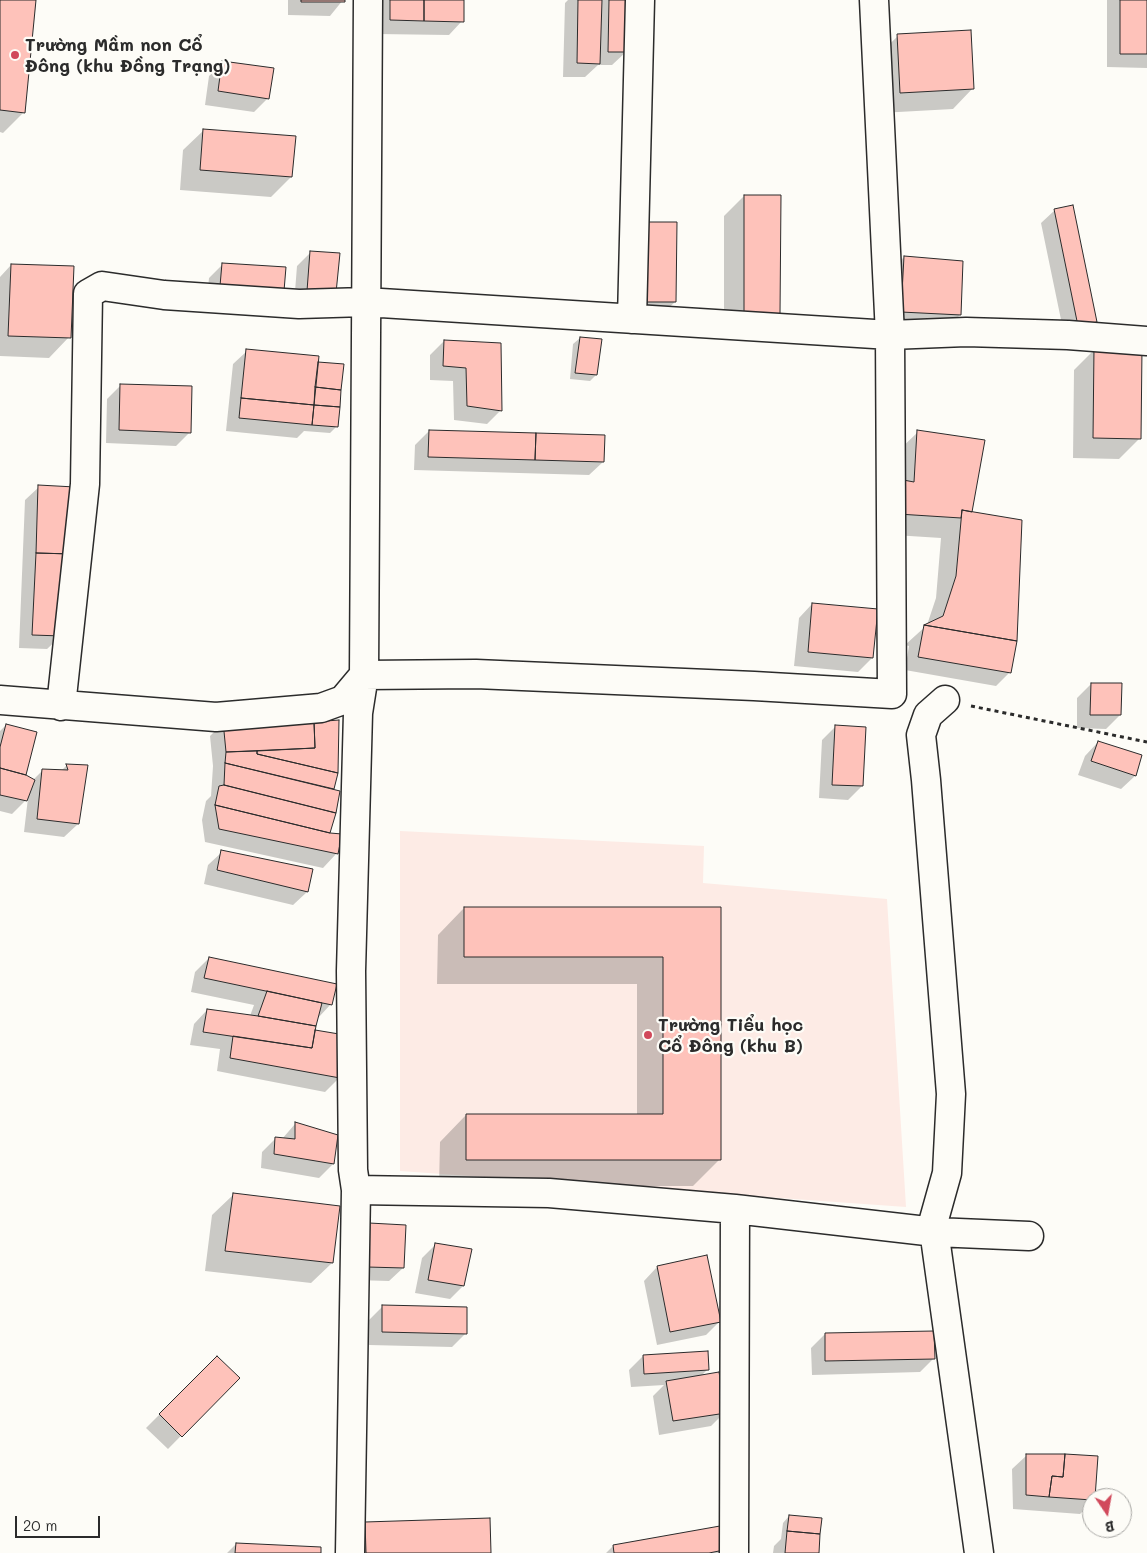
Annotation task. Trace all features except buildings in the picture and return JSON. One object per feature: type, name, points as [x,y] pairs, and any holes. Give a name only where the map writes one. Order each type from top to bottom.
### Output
[{"type":"street","points":[[350,1553],[356,1190],[353,1170],[351,971],[358,713],[364,675],[368,0]]},
{"type":"street","points":[[632,319],[640,0]]},
{"type":"street","points":[[0,700],[216,717],[321,708],[343,700],[364,675],[476,674],[892,694],[890,335],[874,0]]},
{"type":"street","points":[[61,706],[84,484],[88,294],[102,286],[164,295],[234,301],[299,304],[365,302],[890,335],[966,332],[1068,335],[1147,341]]},
{"type":"street","points":[[945,700],[928,714],[921,735],[951,1094],[947,1174],[933,1223],[979,1553]]},
{"type":"street","points":[[356,1190],[549,1193],[735,1209],[935,1232],[1029,1236]]},
{"type":"street","points":[[734,1553],[735,1209]]},
{"type":"path","points":[[945,700],[1147,742]]},
{"type":"shaded area","name":"Trường Tiểu học Cổ Đông (khu B)","points":[[400,831],[704,846],[703,883],[887,899],[906,1207],[400,1171]]},
{"type":"place","name":"Trường Mầm non Cổ Đông (khu Đồng Trạng)","points":[[15,55]]},
{"type":"place","name":"Trường Tiểu học Cổ Đông (khu B)","points":[[648,1035]]}]
